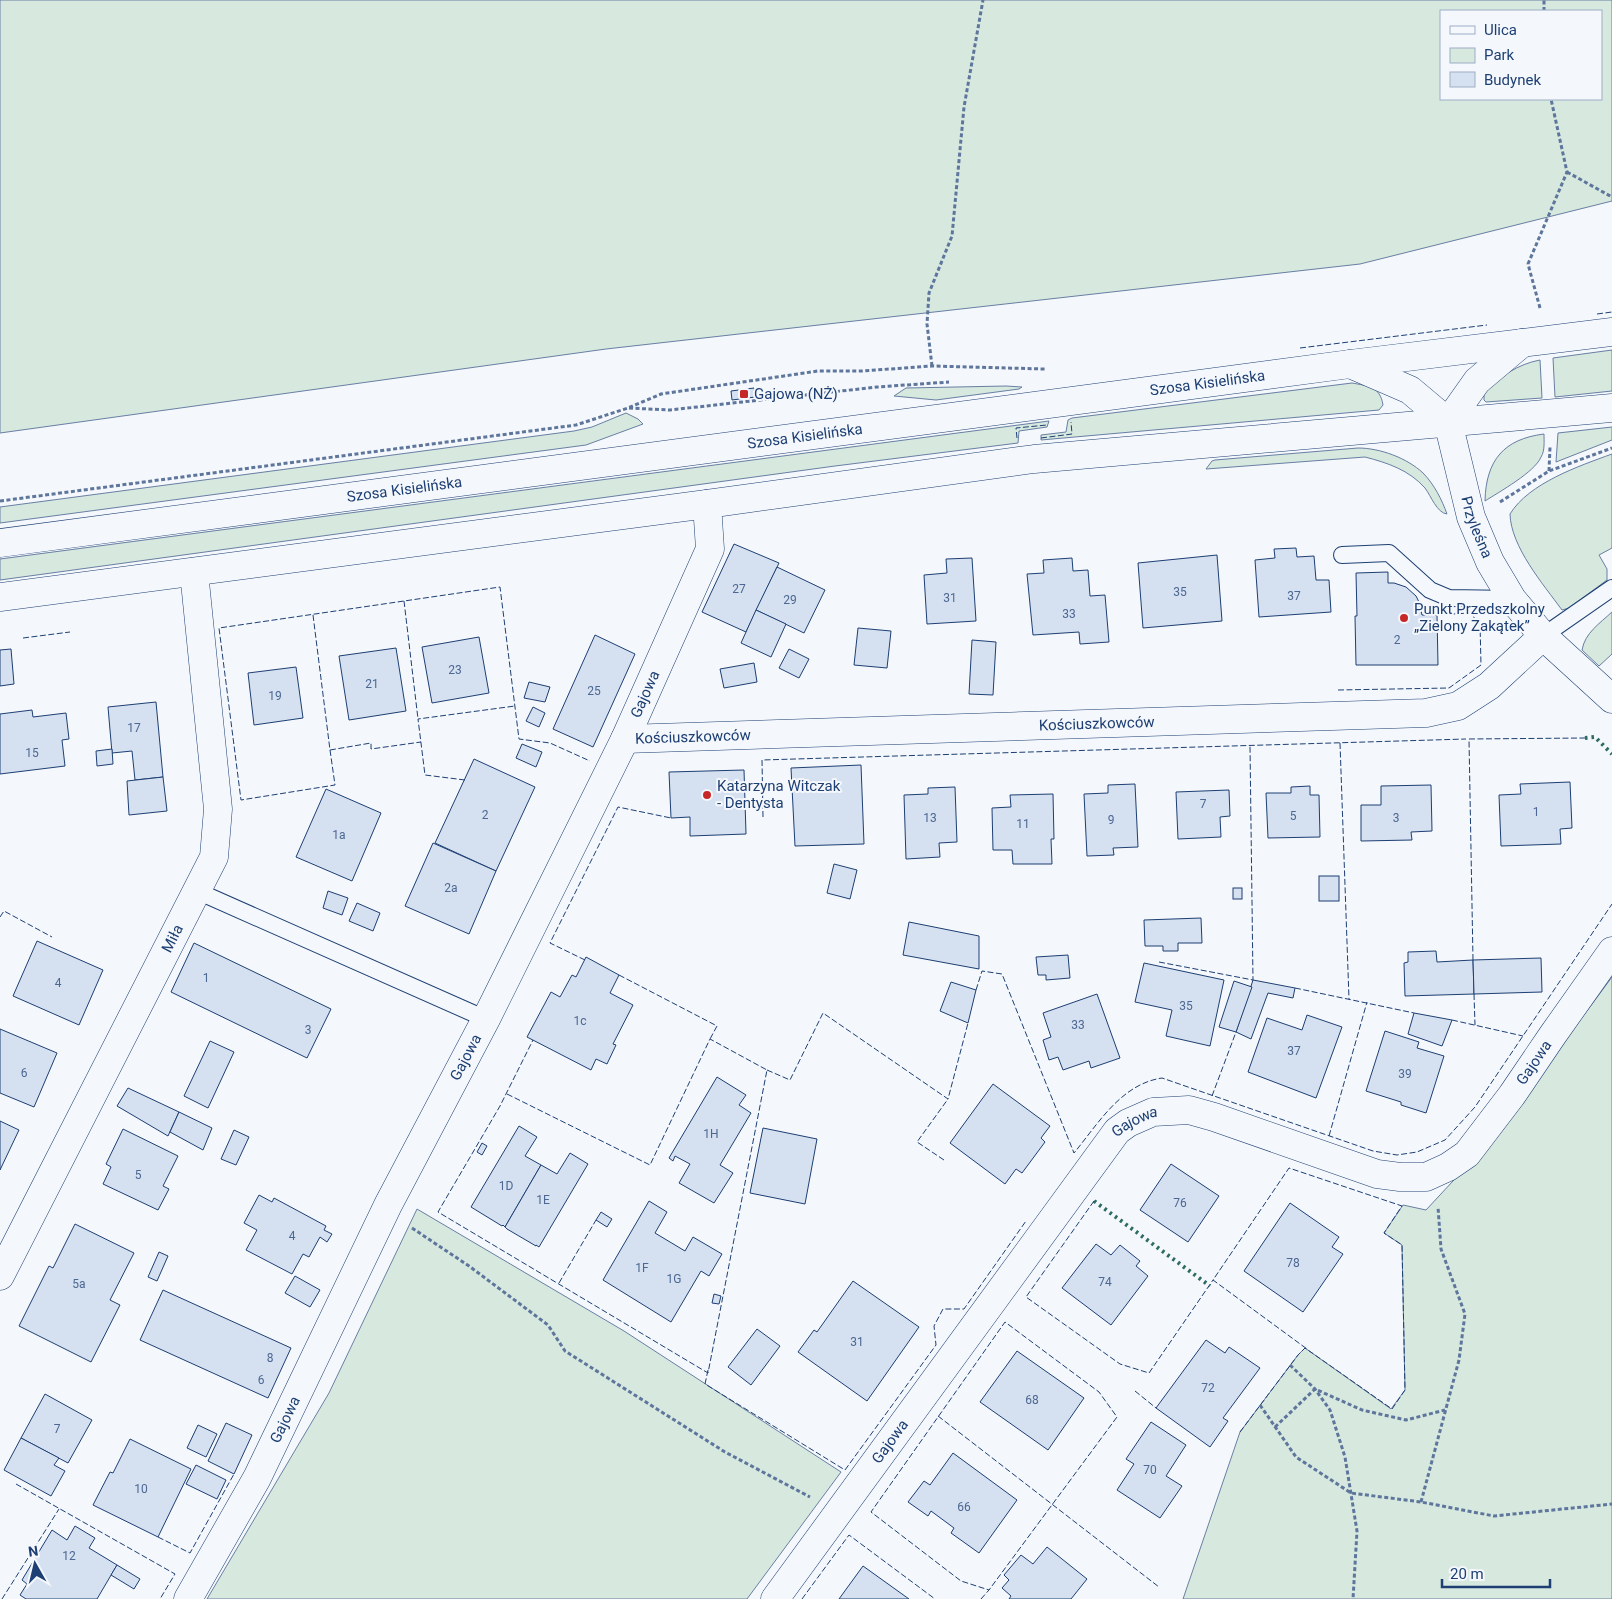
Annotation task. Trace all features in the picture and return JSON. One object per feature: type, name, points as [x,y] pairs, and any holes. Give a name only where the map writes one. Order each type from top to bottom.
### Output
[{"type":"street","name":"Szosa Kisielińska","points":[[0,543],[1350,364],[1612,332]]},
{"type":"street","points":[[1448,422],[1477,380],[1522,343]]},
{"type":"street","points":[[1350,364],[1410,390],[1448,422]]},
{"type":"street","points":[[0,598],[707,504],[1034,458],[1612,408]]},
{"type":"street","name":"Przyleśna","points":[[1448,422],[1470,517],[1490,562],[1512,599],[1543,636],[1612,699]]},
{"type":"street","name":"Gajowa","points":[[188,1599],[257,1478],[388,1205],[486,1020],[625,739],[710,549],[707,504]]},
{"type":"street","name":"Miła","points":[[0,1276],[214,857],[218,809],[194,572]]},
{"type":"street","name":"Kościuszkowców","points":[[625,739],[1426,713],[1458,706],[1489,686],[1543,636]]},
{"type":"street","name":"Gajowa","points":[[775,1599],[1111,1139],[1128,1123],[1153,1112],[1189,1110],[1377,1174],[1400,1177],[1426,1176],[1448,1167],[1467,1154],[1512,1095],[1612,951]]},
{"type":"lane","points":[[1342,555],[1389,553],[1430,590],[1449,598],[1512,599]]},
{"type":"lane","points":[[1543,636],[1612,588]]},
{"type":"lane","points":[[197,891],[486,1020]]},
{"type":"path","points":[[932,366],[927,324],[929,293],[952,236],[964,107],[983,0]]},
{"type":"path","points":[[1542,314],[1528,264],[1567,172],[1551,100]]},
{"type":"path","points":[[1567,172],[1612,197]]},
{"type":"path","points":[[0,501],[576,425],[628,408],[661,394],[777,376],[818,371],[862,371],[932,366],[1049,370]]},
{"type":"path","points":[[628,408],[670,410],[876,387],[951,382]]},
{"type":"path","points":[[1549,471],[1550,442]]},
{"type":"path","points":[[1497,504],[1549,471],[1612,448]]},
{"type":"path","points":[[1422,1502],[1459,1360],[1465,1314],[1441,1249],[1439,1208],[1426,1176]]},
{"type":"path","points":[[388,1205],[402,1222],[470,1266],[548,1326],[565,1352],[725,1452],[760,1472],[840,1512]]},
{"type":"path","points":[[1290,1365],[1315,1388],[1330,1410],[1345,1457],[1357,1531],[1353,1599]]},
{"type":"path","points":[[1315,1388],[1362,1410],[1406,1420],[1445,1410]]},
{"type":"path","points":[[1275,1428],[1315,1388]]},
{"type":"path","points":[[1260,1405],[1296,1457],[1351,1493],[1422,1502],[1494,1516],[1612,1504]]},
{"type":"green space","points":[[0,0],[1612,0],[1612,201],[1360,264],[606,349],[0,433]]},
{"type":"green space","points":[[1612,350],[1612,391],[1555,397],[1553,358]]},
{"type":"green space","points":[[1540,360],[1542,398],[1486,402],[1484,400],[1484,393],[1503,377],[1517,368]]},
{"type":"green space","points":[[1352,383],[1368,386],[1376,390],[1383,405],[1379,410],[1041,440],[1041,435],[1066,432],[1068,420],[1072,418]]},
{"type":"green space","points":[[1022,387],[1019,389],[936,400],[894,396],[906,388]]},
{"type":"green space","points":[[626,413],[643,424],[586,445],[0,523],[0,507],[574,431],[592,427]]},
{"type":"green space","points":[[1049,421],[1047,427],[1019,431],[1018,443],[835,466],[0,580],[0,559]]},
{"type":"green space","points":[[1612,427],[1612,440],[1556,462],[1558,433]]},
{"type":"green space","points":[[1544,434],[1542,455],[1532,469],[1485,501],[1489,474],[1500,454],[1518,441]]},
{"type":"green space","points":[[1366,448],[1393,455],[1417,468],[1434,487],[1447,514],[1440,511],[1425,488],[1412,476],[1390,465],[1365,457],[1206,469],[1215,460]]},
{"type":"green space","points":[[1612,454],[1612,548],[1599,555],[1607,569],[1607,580],[1569,608],[1562,610],[1529,565],[1516,539],[1510,514],[1529,493],[1542,485],[1570,470]]},
{"type":"green space","points":[[1612,612],[1612,654],[1599,666],[1582,650],[1589,634]]},
{"type":"green space","points":[[1612,977],[1612,1599],[1183,1599],[1240,1432],[1305,1348],[1391,1409],[1405,1390],[1402,1245],[1384,1233],[1403,1205],[1426,1210],[1493,1138]]},
{"type":"green space","points":[[417,1209],[624,1331],[841,1472],[747,1599],[207,1599],[329,1393]]},
{"type":"building","points":[[754,388],[755,397],[732,400],[731,391]]},
{"type":"building","points":[[734,544],[779,563],[746,632],[702,612]]},
{"type":"building","points":[[1296,548],[1297,557],[1314,556],[1316,580],[1329,580],[1331,612],[1259,617],[1255,560],[1275,558],[1274,549]]},
{"type":"building","points":[[1217,555],[1222,621],[1143,628],[1138,563]]},
{"type":"building","points":[[972,558],[976,621],[927,624],[924,575],[947,573],[946,559]]},
{"type":"building","points":[[1072,558],[1073,571],[1088,570],[1090,596],[1105,595],[1109,642],[1080,644],[1079,632],[1033,635],[1027,574],[1044,573],[1043,560]]},
{"type":"building","points":[[777,567],[825,590],[804,633],[756,610]]},
{"type":"building","points":[[1388,572],[1388,583],[1406,587],[1416,596],[1422,615],[1437,615],[1438,665],[1356,665],[1356,573]]},
{"type":"building","points":[[756,610],[786,624],[771,657],[741,643]]},
{"type":"building","points":[[858,628],[891,631],[887,668],[854,665]]},
{"type":"building","points":[[595,635],[635,654],[593,747],[553,729]]},
{"type":"building","points":[[479,637],[489,693],[432,703],[422,647]]},
{"type":"building","points":[[972,640],[996,642],[993,695],[969,694]]},
{"type":"building","points":[[396,648],[406,711],[349,720],[339,656]]},
{"type":"building","points":[[11,649],[14,684],[0,686],[0,650]]},
{"type":"building","points":[[789,649],[809,659],[799,678],[779,668]]},
{"type":"building","points":[[754,663],[757,682],[724,688],[720,669]]},
{"type":"building","points":[[296,667],[303,718],[254,725],[248,673]]},
{"type":"building","points":[[529,682],[550,687],[545,702],[524,698]]},
{"type":"building","points":[[156,702],[163,777],[135,780],[132,751],[112,753],[108,707]]},
{"type":"building","points":[[533,707],[545,713],[539,727],[526,721]]},
{"type":"building","points":[[32,710],[33,717],[66,713],[69,739],[62,740],[65,766],[0,774],[0,714]]},
{"type":"building","points":[[522,744],[542,752],[536,767],[516,758]]},
{"type":"building","points":[[112,749],[113,764],[97,766],[96,751]]},
{"type":"building","points":[[474,759],[535,787],[496,871],[435,843]]},
{"type":"building","points":[[861,765],[864,844],[795,846],[791,768]]},
{"type":"building","name":"Katarzyna Witczak - Dentysta","points":[[744,770],[746,834],[690,836],[690,817],[671,818],[669,772]]},
{"type":"building","points":[[163,777],[167,811],[129,815],[127,781]]},
{"type":"building","points":[[1570,782],[1572,828],[1560,829],[1561,844],[1501,846],[1499,795],[1521,794],[1520,784]]},
{"type":"building","points":[[1135,784],[1138,847],[1113,848],[1114,855],[1087,856],[1084,794],[1108,793],[1108,785]]},
{"type":"building","points":[[1431,785],[1432,831],[1411,832],[1412,840],[1361,841],[1361,805],[1381,805],[1381,786]]},
{"type":"building","points":[[1310,786],[1310,795],[1319,795],[1320,837],[1268,838],[1266,793],[1291,793],[1291,787]]},
{"type":"building","points":[[955,787],[957,842],[939,843],[940,857],[906,859],[904,795],[928,794],[928,788]]},
{"type":"building","points":[[326,789],[381,813],[352,881],[296,857]]},
{"type":"building","points":[[1229,790],[1230,816],[1220,817],[1221,837],[1178,839],[1176,792]]},
{"type":"building","points":[[1053,794],[1054,839],[1051,839],[1052,864],[1013,864],[1012,850],[993,850],[992,808],[1011,807],[1010,795]]},
{"type":"building","points":[[433,843],[496,871],[469,934],[405,906]]},
{"type":"building","points":[[834,864],[857,870],[850,899],[827,893]]},
{"type":"building","points":[[1319,876],[1339,876],[1339,901],[1319,901]]},
{"type":"building","points":[[1233,888],[1242,888],[1242,899],[1233,899]]},
{"type":"building","points":[[328,891],[348,898],[342,915],[323,908]]},
{"type":"building","points":[[357,903],[380,913],[373,931],[349,921]]},
{"type":"building","points":[[1201,918],[1202,943],[1178,943],[1178,951],[1163,951],[1163,946],[1145,946],[1144,920]]},
{"type":"building","points":[[909,922],[979,936],[979,969],[903,955]]},
{"type":"building","points":[[37,941],[103,970],[79,1025],[13,996]]},
{"type":"building","points":[[194,943],[331,1009],[307,1058],[171,992]]},
{"type":"building","points":[[1436,951],[1437,962],[1473,960],[1474,994],[1405,996],[1404,963],[1408,962],[1408,952]]},
{"type":"building","points":[[1068,955],[1070,978],[1046,980],[1046,975],[1038,975],[1036,957]]},
{"type":"building","points":[[586,957],[619,975],[610,993],[633,1005],[613,1044],[616,1045],[607,1064],[596,1059],[591,1070],[527,1037],[551,992],[560,997],[572,975],[576,977]]},
{"type":"building","points":[[1541,958],[1542,992],[1474,994],[1473,960]]},
{"type":"building","points":[[1144,963],[1224,980],[1210,1046],[1166,1036],[1172,1010],[1135,1002]]},
{"type":"building","points":[[1253,980],[1295,988],[1293,998],[1268,993],[1251,1039],[1236,1032]]},
{"type":"building","points":[[1234,981],[1252,987],[1236,1032],[1219,1027]]},
{"type":"building","points":[[951,982],[976,990],[968,1023],[940,1011]]},
{"type":"building","points":[[1097,994],[1120,1058],[1091,1068],[1089,1061],[1063,1070],[1058,1057],[1049,1060],[1043,1040],[1051,1037],[1043,1013]]},
{"type":"building","points":[[1414,1013],[1452,1020],[1442,1046],[1408,1034]]},
{"type":"building","points":[[1307,1015],[1342,1027],[1316,1098],[1248,1072],[1267,1018],[1302,1030]]},
{"type":"building","points":[[0,1029],[57,1053],[34,1107],[0,1093]]},
{"type":"building","points":[[1385,1031],[1419,1042],[1417,1048],[1444,1056],[1426,1113],[1401,1105],[1401,1102],[1366,1091]]},
{"type":"building","points":[[210,1041],[234,1052],[208,1108],[184,1096]]},
{"type":"building","points":[[717,1077],[746,1095],[739,1105],[751,1113],[720,1165],[733,1173],[714,1203],[679,1183],[690,1164],[675,1156],[673,1161],[669,1158]]},
{"type":"building","points":[[993,1084],[1050,1126],[1041,1138],[1045,1142],[1022,1173],[1016,1169],[1005,1184],[950,1143]]},
{"type":"building","points":[[128,1088],[179,1112],[168,1136],[117,1106]]},
{"type":"building","points":[[179,1112],[212,1128],[203,1150],[170,1132]]},
{"type":"building","points":[[0,1121],[19,1130],[0,1170]]},
{"type":"building","points":[[519,1126],[537,1137],[525,1156],[541,1165],[505,1227],[471,1207]]},
{"type":"building","points":[[763,1128],[817,1139],[805,1204],[750,1193]]},
{"type":"building","points":[[123,1129],[178,1156],[163,1186],[169,1189],[158,1210],[103,1184],[111,1167],[106,1164]]},
{"type":"building","points":[[234,1130],[249,1137],[236,1165],[221,1159]]},
{"type":"building","points":[[482,1143],[487,1146],[482,1155],[477,1152]]},
{"type":"building","points":[[570,1153],[588,1164],[539,1247],[536,1246],[505,1227],[541,1165],[557,1174]]},
{"type":"building","points":[[1171,1164],[1219,1196],[1188,1242],[1140,1210]]},
{"type":"building","points":[[259,1195],[272,1202],[274,1198],[326,1226],[324,1230],[332,1234],[327,1242],[320,1237],[309,1257],[303,1254],[292,1274],[246,1250],[257,1230],[244,1223]]},
{"type":"building","points":[[649,1201],[667,1212],[655,1233],[685,1251],[693,1237],[722,1254],[709,1276],[701,1271],[671,1322],[603,1280]]},
{"type":"building","points":[[1290,1203],[1339,1237],[1332,1247],[1343,1254],[1303,1312],[1244,1271]]},
{"type":"building","points":[[601,1212],[612,1219],[607,1227],[596,1220]]},
{"type":"building","points":[[75,1224],[134,1253],[110,1300],[120,1305],[91,1362],[19,1326],[49,1266],[53,1268]]},
{"type":"building","points":[[1096,1244],[1111,1255],[1120,1245],[1140,1261],[1136,1266],[1148,1276],[1111,1325],[1062,1288]]},
{"type":"building","points":[[159,1252],[168,1256],[157,1281],[148,1277]]},
{"type":"building","points":[[295,1276],[320,1290],[310,1307],[285,1293]]},
{"type":"building","points":[[853,1281],[919,1327],[867,1401],[798,1352],[814,1330],[817,1332]]},
{"type":"building","points":[[163,1290],[291,1348],[268,1398],[140,1340]]},
{"type":"building","points":[[714,1294],[721,1296],[719,1304],[712,1303]]},
{"type":"building","points":[[757,1329],[780,1346],[751,1385],[728,1367]]},
{"type":"building","points":[[1206,1340],[1225,1353],[1229,1347],[1260,1368],[1223,1418],[1228,1421],[1210,1447],[1156,1408]]},
{"type":"building","points":[[1017,1351],[1084,1398],[1048,1450],[980,1402]]},
{"type":"building","points":[[45,1394],[92,1420],[68,1463],[21,1438]]},
{"type":"building","points":[[1151,1422],[1186,1445],[1166,1476],[1182,1486],[1160,1518],[1117,1490],[1134,1464],[1126,1459]]},
{"type":"building","points":[[226,1423],[252,1435],[234,1474],[208,1461]]},
{"type":"building","points":[[198,1425],[217,1434],[206,1457],[187,1448]]},
{"type":"building","points":[[21,1438],[59,1458],[54,1465],[65,1471],[51,1496],[4,1470]]},
{"type":"building","points":[[130,1439],[191,1469],[158,1537],[93,1505],[110,1472],[113,1473]]},
{"type":"building","points":[[953,1453],[1017,1500],[979,1553],[951,1533],[954,1528],[931,1511],[928,1516],[908,1502],[924,1481],[930,1485]]},
{"type":"building","points":[[196,1465],[226,1480],[217,1499],[186,1484]]},
{"type":"building","points":[[75,1526],[95,1538],[89,1548],[117,1565],[97,1599],[26,1599],[20,1595],[27,1584],[22,1580],[52,1530],[67,1540]]},
{"type":"building","points":[[1047,1547],[1087,1579],[1071,1599],[1009,1599],[1011,1596],[1002,1588],[1009,1580],[1004,1575],[1021,1555],[1033,1564]]},
{"type":"building","points":[[117,1565],[140,1579],[134,1589],[111,1575]]},
{"type":"building","points":[[863,1566],[909,1599],[839,1599]]},
{"type":"hedge","points":[[1585,738],[1595,737],[1612,754]]},
{"type":"hedge","points":[[1094,1201],[1210,1286]]},
{"type":"fence","points":[[1597,314],[1612,312]]},
{"type":"fence","points":[[1300,348],[1487,325]]},
{"type":"fence","points":[[1041,438],[1072,434],[1071,422]]},
{"type":"fence","points":[[1017,438],[1016,428],[1047,425]]},
{"type":"fence","points":[[330,750],[335,785],[241,800],[219,628],[500,587],[519,739],[550,743],[590,761]]},
{"type":"fence","points":[[404,601],[418,719]]},
{"type":"fence","points":[[1338,690],[1449,688],[1481,665],[1480,623],[1469,613],[1437,615]]},
{"type":"fence","points":[[313,615],[330,750],[371,743],[371,749],[421,742]]},
{"type":"fence","points":[[23,638],[70,632]]},
{"type":"fence","points":[[465,780],[425,775],[418,719],[515,706]]},
{"type":"fence","points":[[1473,960],[1469,739],[1585,738]]},
{"type":"fence","points":[[763,817],[762,760],[1466,739]]},
{"type":"fence","points":[[1340,743],[1349,999]]},
{"type":"fence","points":[[1159,962],[1253,980],[1250,746]]},
{"type":"fence","points":[[585,960],[550,943],[618,807],[671,818]]},
{"type":"fence","points":[[976,990],[982,971],[1002,974],[1074,1153],[1102,1118],[1122,1097],[1134,1088],[1162,1078],[1373,1151],[1397,1155],[1417,1152],[1445,1140],[1475,1107],[1612,904]]},
{"type":"fence","points":[[0,917],[4,911],[52,937]]},
{"type":"fence","points":[[619,975],[717,1026],[710,1039]]},
{"type":"fence","points":[[1295,988],[1414,1013]]},
{"type":"fence","points":[[1474,994],[1475,1025]]},
{"type":"fence","points":[[1329,1136],[1367,1002]]},
{"type":"fence","points":[[767,1070],[790,1080],[823,1013],[948,1099],[968,1023]]},
{"type":"fence","points":[[1452,1020],[1523,1036]]},
{"type":"fence","points":[[1212,1096],[1236,1032]]},
{"type":"fence","points":[[507,1094],[650,1165],[710,1039],[767,1070],[708,1373],[438,1212],[500,1106],[533,1040]]},
{"type":"fence","points":[[944,1160],[917,1142],[948,1099]]},
{"type":"fence","points":[[1240,1432],[1305,1348],[1392,1409],[1405,1390],[1402,1245],[1384,1233],[1402,1206],[1289,1168],[1213,1280],[1307,1349]]},
{"type":"fence","points":[[1094,1201],[1026,1297],[1120,1364],[1149,1373],[1213,1280]]},
{"type":"fence","points":[[559,1283],[596,1220]]},
{"type":"fence","points":[[708,1370],[705,1384],[845,1470],[936,1345],[934,1326],[943,1309],[964,1309],[1026,1221]]},
{"type":"fence","points":[[981,1599],[989,1590],[961,1581],[871,1512],[1005,1322],[1099,1392],[1117,1417],[989,1590]]},
{"type":"fence","points":[[1135,1391],[1156,1408]]},
{"type":"fence","points":[[938,1416],[1159,1587]]},
{"type":"fence","points":[[158,1537],[190,1553],[234,1474]]},
{"type":"fence","points":[[16,1484],[175,1574],[160,1599]]},
{"type":"fence","points":[[2,1599],[59,1509]]},
{"type":"fence","points":[[802,1599],[849,1535],[935,1599]]},
{"type":"place","name":"Gajowa (NŻ)","points":[[744,394]]},
{"type":"place","name":"Punkt Przedszkolny „Zielony Zakątek”","points":[[1404,618]]},
{"type":"place","name":"Katarzyna Witczak - Dentysta","points":[[707,795]]}]
